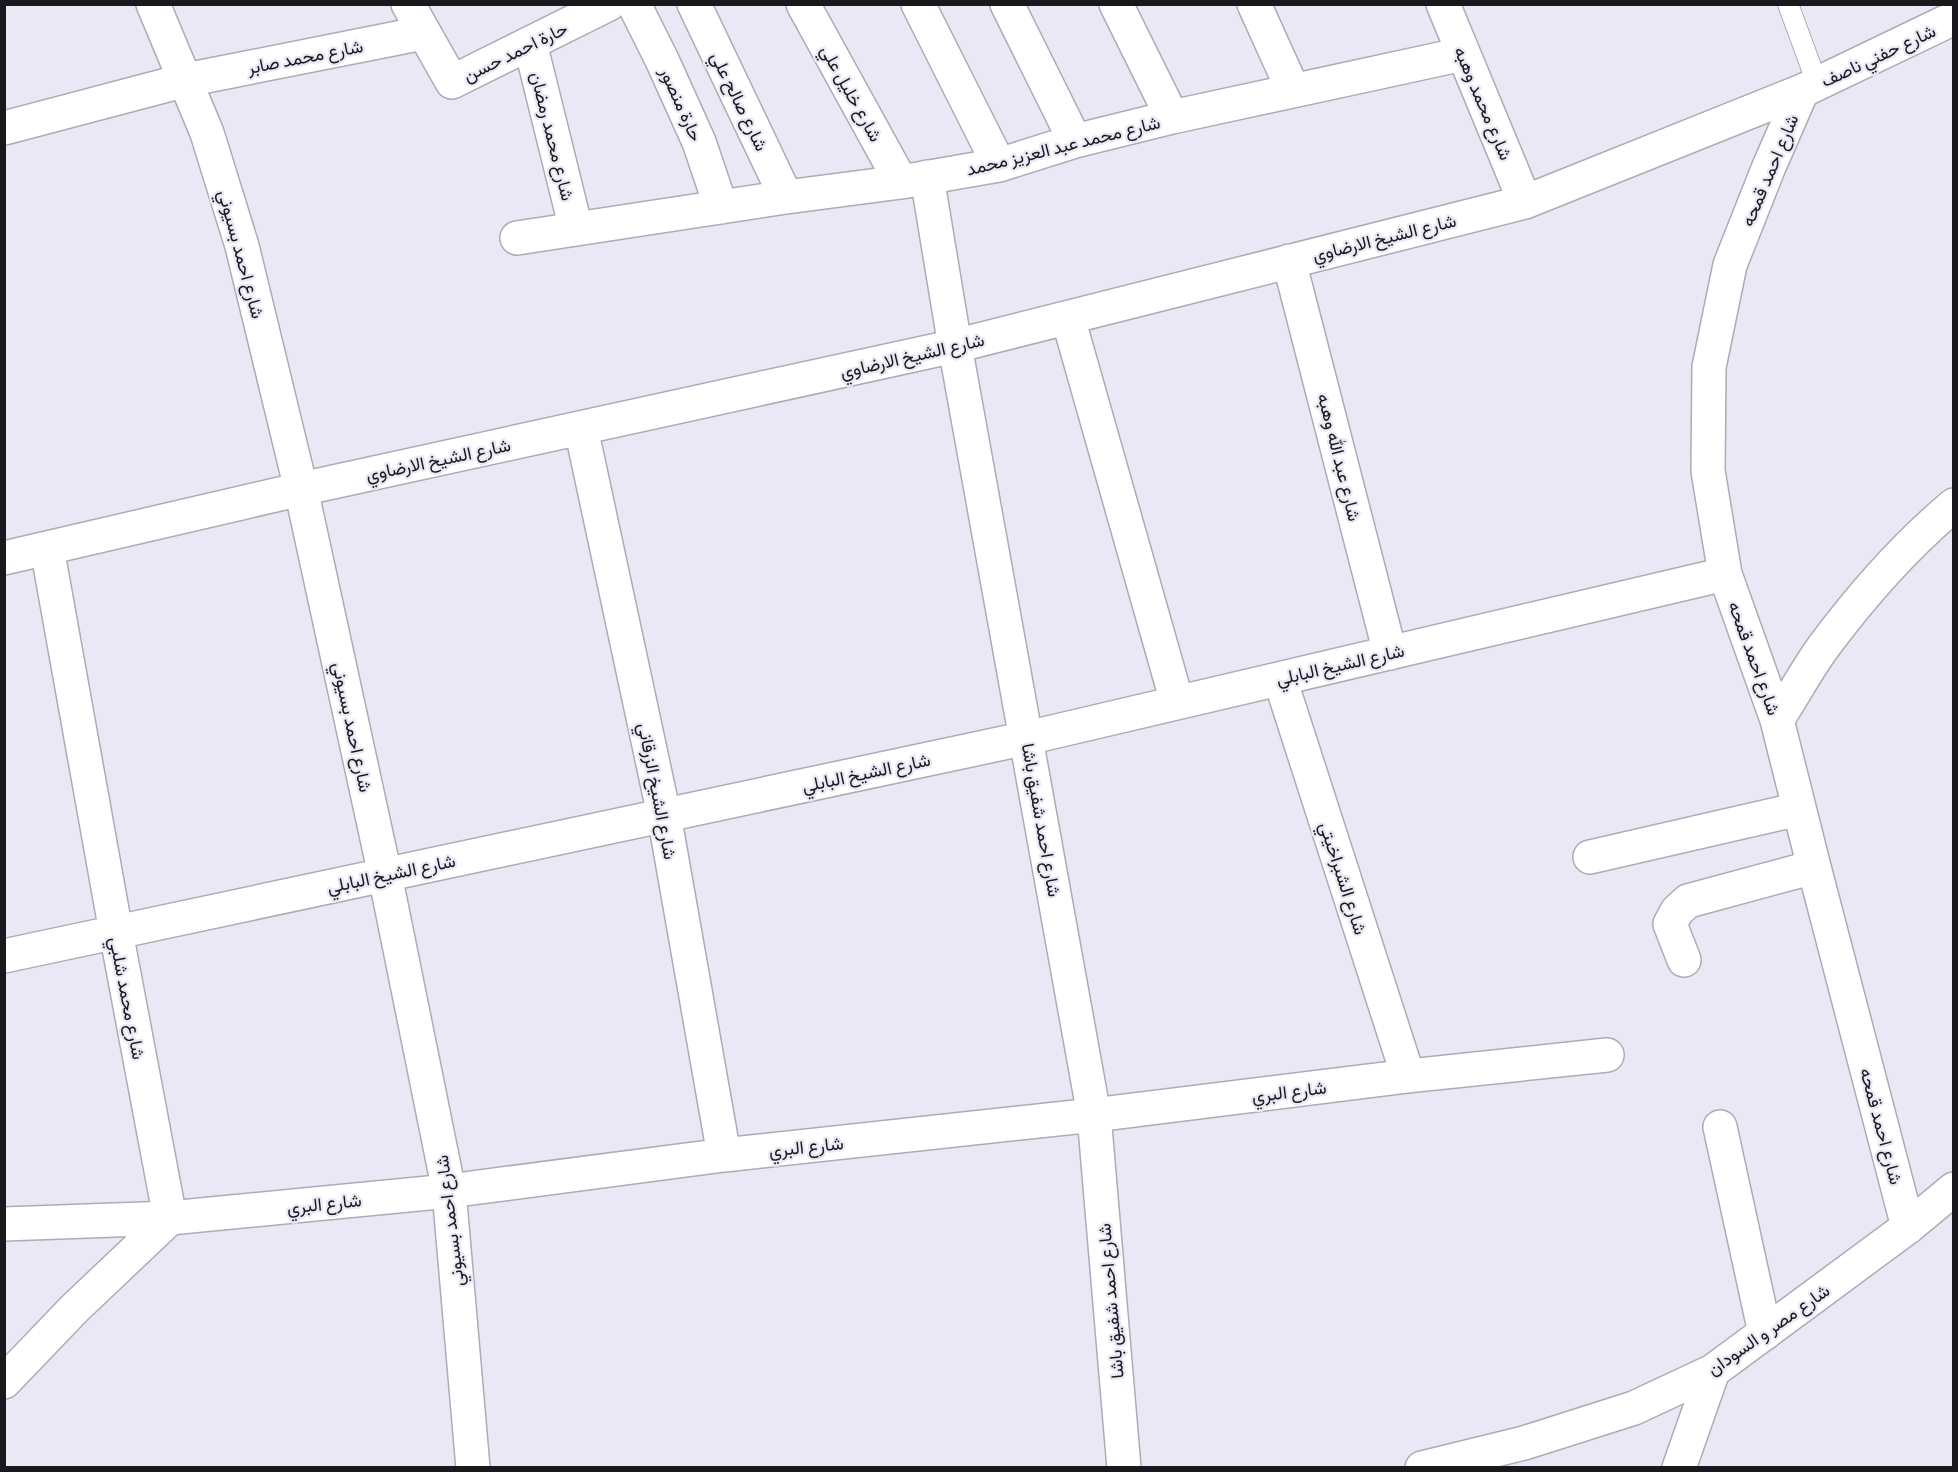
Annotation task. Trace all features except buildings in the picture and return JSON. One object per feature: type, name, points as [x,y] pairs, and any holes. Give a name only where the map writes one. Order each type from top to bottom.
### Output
[{"type":"street","name":"شارع احمد بسيوني","points":[[153,4],[207,133],[242,246],[301,489],[385,875],[449,1191],[473,1467]]},
{"type":"street","name":"حارة احمد حسن","points":[[416,19],[452,82],[609,4]]},
{"type":"street","name":"حارة منصور","points":[[634,4],[699,142],[722,207]]},
{"type":"street","name":"شارع صالح علي","points":[[694,4],[786,197]]},
{"type":"street","name":"شارع خليل علي","points":[[803,4],[914,180]]},
{"type":"street","points":[[918,4],[999,165]]},
{"type":"street","points":[[1007,4],[1075,141]]},
{"type":"street","points":[[1116,4],[1172,117]]},
{"type":"street","points":[[1254,4],[1293,90]]},
{"type":"street","name":"شارع محمد وهبه","points":[[1443,4],[1525,202]]},
{"type":"street","name":"شارع محمد صابر","points":[[4,128],[416,19]]},
{"type":"street","name":"شارع حفني ناصف","points":[[1810,87],[1951,27]]},
{"type":"street","name":"شارع محمد رمضان","points":[[530,43],[576,229]]},
{"type":"street","name":"شارع محمد عبد العزيز محمد","points":[[517,238],[914,180],[999,165],[1075,141],[1172,117],[1463,54]]},
{"type":"street","name":"شارع الشيخ الارضاوي","points":[[4,558],[301,489],[955,346],[1525,202],[1810,87]]},
{"type":"street","name":"شارع احمد قمحه","points":[[1810,87],[1768,169],[1730,265],[1709,367],[1708,471],[1725,574],[1778,720],[1908,1227]]},
{"type":"street","name":"شارع احمد شفيق باشا","points":[[914,180],[955,346],[1094,1115],[1124,1467]]},
{"type":"street","name":"شارع عبد الله وهبه","points":[[1289,261],[1390,652]]},
{"type":"street","points":[[1068,318],[1177,702]]},
{"type":"street","name":"شارع الشيخ الزرقاني","points":[[581,428],[664,815],[723,1155]]},
{"type":"street","points":[[1778,720],[1822,648],[1876,581],[1935,520],[1953,505]]},
{"type":"street","name":"شارع محمد شلبي","points":[[47,548],[170,1218]]},
{"type":"street","name":"شارع الشيخ البابلي","points":[[4,957],[1027,738],[1725,574]]},
{"type":"street","name":"شارع الشبراخيتي","points":[[1280,679],[1408,1076]]},
{"type":"street","points":[[1590,857],[1799,809]]},
{"type":"street","points":[[1684,960],[1670,924],[1677,911],[1688,901],[1814,867]]},
{"type":"street","name":"شارع البري","points":[[4,1224],[170,1218],[449,1191],[723,1155],[1094,1115],[1408,1076],[1607,1055]]},
{"type":"street","points":[[1720,1127],[1765,1333]]},
{"type":"street","name":"شارع مصر و السودان","points":[[1422,1467],[1524,1443],[1634,1408],[1713,1371],[1908,1227],[1953,1189]]},
{"type":"street","points":[[4,1382],[74,1309],[170,1218]]},
{"type":"street","points":[[1679,1467],[1713,1371]]},
{"type":"lane","points":[[1788,4],[1810,87]]}]
